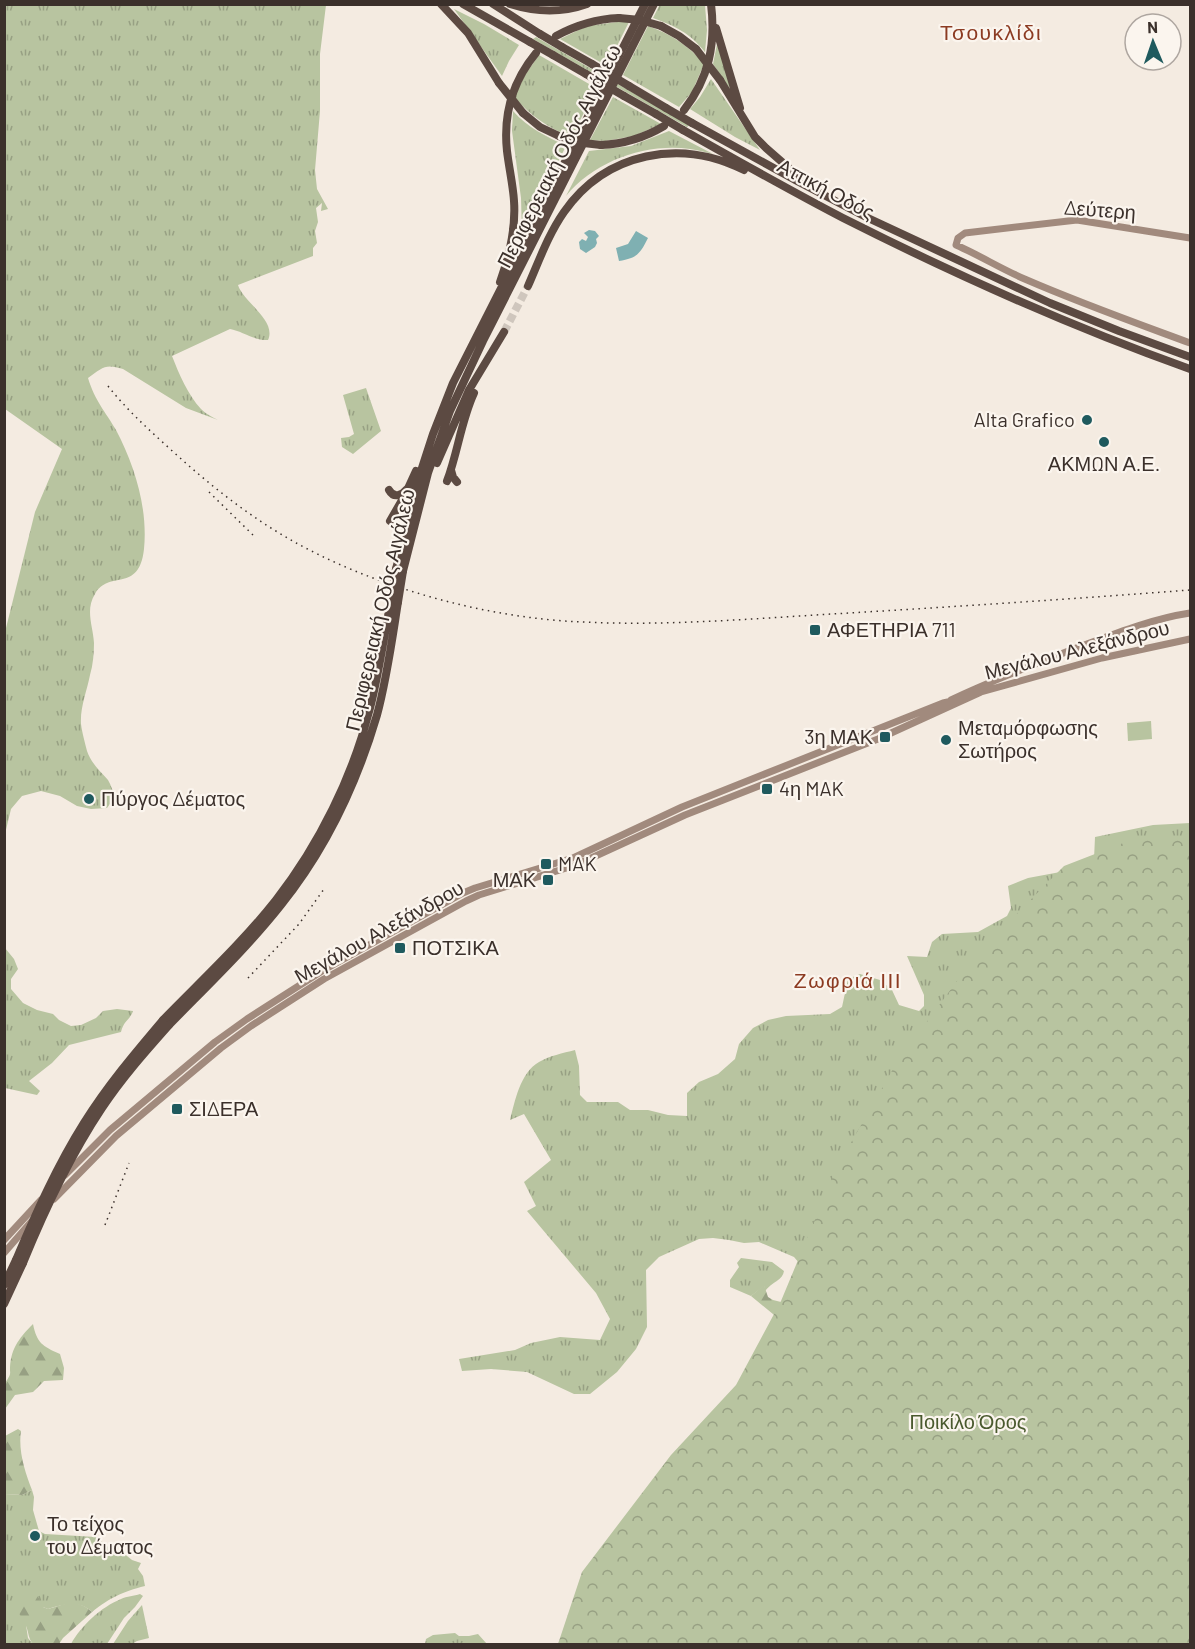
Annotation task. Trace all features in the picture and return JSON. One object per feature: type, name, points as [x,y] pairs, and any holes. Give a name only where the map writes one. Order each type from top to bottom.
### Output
[{"type":"highway","points":[[441,4],[472,38],[499,82],[523,113],[540,127],[575,142],[601,145],[634,140],[664,126]]},
{"type":"highway","name":"Αττική Οδός","points":[[463,4],[683,130],[853,223],[1034,307],[1137,350],[1191,369]]},
{"type":"highway","name":"Αττική Οδός","points":[[493,4],[692,123],[868,218],[1050,303],[1191,357]]},
{"type":"highway","points":[[510,4],[546,11],[570,9],[587,4]]},
{"type":"highway","name":"Περιφερειακή Οδός Αιγάλεω","points":[[4,1285],[90,1127],[166,1023],[276,900],[310,849],[335,804],[355,757],[369,710],[418,480],[442,410],[645,4]]},
{"type":"highway","name":"Περιφερειακή Οδός Αιγάλεω","points":[[400,570],[435,450],[463,382],[654,4]]},
{"type":"highway","points":[[684,110],[699,89],[709,63],[713,39],[711,9]]},
{"type":"highway","points":[[711,9],[743,118]]},
{"type":"highway","points":[[556,36],[586,23],[619,18],[640,20],[661,26],[679,36],[696,49],[720,80],[755,137],[790,169],[799,182]]},
{"type":"highway","points":[[476,338],[501,280],[513,232],[514,200],[506,140],[507,111],[522,72],[536,53]]},
{"type":"highway","points":[[528,286],[551,233],[565,209],[596,179],[620,165],[652,154],[699,154],[725,161],[781,185]]},
{"type":"highway","points":[[447,481],[468,406],[504,332]]},
{"type":"highway","points":[[416,516],[465,400],[498,344]]},
{"type":"highway","points":[[390,521],[409,486],[434,423],[442,410]]},
{"type":"highway","points":[[451,470],[457,482]]},
{"type":"highway","points":[[389,490],[394,495],[400,495],[409,486]]},
{"type":"highway","name":"Περιφερειακή Οδός Αιγάλεω","points":[[4,1304],[19,1261]]},
{"type":"main road","name":"Δεύτερη","points":[[1191,238],[1077,220],[971,232],[961,235],[957,241],[959,247],[1027,280],[1191,343]]},
{"type":"main road","points":[[943,703],[998,678],[1105,637],[1191,613]]},
{"type":"main road","name":"Μεγάλου Αλεξάνδρου","points":[[4,1253],[116,1136],[221,1048],[324,979],[478,895],[576,865],[685,815],[878,739],[990,689],[1101,658],[1191,639]]},
{"type":"main road","name":"Μεγάλου Αλεξάνδρου","points":[[4,1240],[110,1130],[215,1042],[276,999],[322,971],[469,890],[573,858],[682,807],[943,703],[972,696]]},
{"type":"green space","points":[[5,4],[326,5],[320,54],[320,111],[315,170],[317,189],[328,209],[321,211],[322,203],[316,208],[317,243],[313,248],[313,256],[238,285],[268,325],[270,333],[268,340],[258,339],[230,329],[172,356],[184,384],[196,403],[218,420],[186,408],[123,369],[112,366],[104,368],[88,378],[97,400],[116,430],[129,458],[139,488],[145,534],[141,563],[136,572],[101,587],[90,606],[94,655],[81,724],[89,755],[108,780],[115,797],[107,808],[91,809],[77,806],[60,796],[41,791],[22,796],[11,809],[5,834],[5,632],[35,512],[62,449],[5,409]]},
{"type":"green space","points":[[660,4],[705,5],[707,30],[705,52],[682,31],[653,18]]},
{"type":"green space","points":[[454,9],[519,45],[502,76]]},
{"type":"green space","points":[[629,22],[607,66],[560,39],[587,26]]},
{"type":"green space","points":[[648,26],[679,41],[704,64],[692,92],[679,107],[623,75]]},
{"type":"green space","points":[[536,37],[689,125],[687,127],[533,39]]},
{"type":"green space","points":[[717,44],[733,93],[713,64]]},
{"type":"green space","points":[[539,55],[596,88],[572,137],[540,121],[514,97],[525,75]]},
{"type":"green space","points":[[711,79],[760,150],[690,109]]},
{"type":"green space","points":[[613,97],[661,124],[634,136],[605,141],[590,140]]},
{"type":"green space","points":[[513,111],[531,127],[566,146],[522,234],[521,198],[512,131]]},
{"type":"green space","points":[[669,131],[713,154],[693,149],[673,148],[639,152],[606,164],[591,173],[566,196],[589,151],[631,146]]},
{"type":"green space","points":[[366,388],[381,431],[353,454],[342,447],[341,438],[354,434],[343,395]]},
{"type":"green space","points":[[1151,721],[1152,739],[1128,741],[1127,723]]},
{"type":"green space","points":[[1190,823],[1190,1056],[811,1277],[794,1257],[759,1242],[699,1239],[659,1257],[646,1270],[647,1327],[636,1349],[617,1372],[590,1394],[574,1394],[527,1372],[491,1369],[462,1371],[459,1359],[515,1350],[531,1343],[560,1337],[600,1340],[610,1319],[596,1293],[527,1211],[536,1206],[524,1182],[551,1160],[524,1114],[510,1120],[523,1080],[539,1062],[575,1050],[579,1066],[580,1095],[587,1102],[618,1102],[630,1110],[648,1110],[668,1115],[687,1116],[687,1093],[699,1082],[718,1074],[735,1059],[739,1044],[753,1028],[768,1020],[786,1016],[830,1014],[842,1007],[848,979],[860,974],[880,980],[892,990],[899,1005],[919,1011],[924,1006],[924,995],[907,956],[927,957],[932,942],[942,934],[978,932],[1007,916],[1011,908],[1008,886],[1028,878],[1071,870],[1094,859],[1095,837],[1153,825]]},
{"type":"green space","name":"Ποικίλο Όρος","points":[[1190,838],[1190,1644],[558,1644],[582,1572],[671,1455],[736,1385],[781,1301],[836,1169],[897,1062],[977,954],[1064,866],[1131,840]]},
{"type":"green space","points":[[5,948],[14,959],[18,969],[11,979],[11,989],[23,1003],[37,1010],[53,1014],[71,1026],[81,1025],[96,1018],[103,1011],[117,1009],[133,1011],[121,1032],[69,1045],[52,1063],[29,1081],[40,1091],[37,1095],[5,1088]]},
{"type":"green space","points":[[741,1258],[772,1262],[784,1271],[783,1274],[765,1291],[764,1286],[751,1296],[730,1287],[730,1280],[739,1267],[737,1263]]},
{"type":"green space","points":[[764,1285],[768,1297],[793,1305],[779,1319],[751,1296]]},
{"type":"green space","points":[[33,1324],[36,1336],[41,1343],[60,1354],[64,1368],[63,1380],[44,1381],[33,1392],[15,1395],[5,1409],[4,1387],[10,1374],[13,1351]]},
{"type":"green space","points":[[18,1429],[21,1431],[20,1446],[32,1490],[22,1495],[5,1494],[5,1436]]},
{"type":"green space","points":[[32,1490],[33,1510],[39,1531],[45,1534],[96,1537],[113,1551],[122,1552],[132,1560],[141,1563],[138,1569],[143,1576],[145,1586],[117,1596],[92,1612],[77,1604],[48,1609],[43,1607],[26,1625],[28,1638],[33,1644],[5,1644],[5,1494],[22,1495]]},
{"type":"green space","points":[[21,1590],[35,1594],[43,1607],[48,1609],[76,1604],[92,1612],[59,1644],[33,1644],[13,1600],[13,1595]]},
{"type":"green space","points":[[140,1594],[143,1596],[124,1618],[107,1644],[71,1644],[86,1624],[99,1612],[114,1602]]},
{"type":"green space","points":[[142,1605],[149,1638],[132,1644],[113,1644],[128,1621]]},
{"type":"green space","points":[[455,1633],[459,1636],[478,1634],[487,1644],[425,1644],[426,1639],[433,1635]]},
{"type":"water","points":[[589,230],[595,231],[599,236],[595,247],[586,253],[580,249],[579,242],[582,239],[586,241],[588,237],[584,233]]},
{"type":"water","points":[[636,231],[648,238],[640,252],[634,257],[619,261],[616,248],[628,244]]},
{"type":"tunnel","points":[[504,332],[528,286]]},
{"type":"railway","points":[[108,386],[137,418],[196,472],[239,506],[284,536],[317,554],[390,584],[428,596],[506,614],[582,622],[676,623],[1190,590]]},
{"type":"railway","points":[[209,492],[254,536]]},
{"type":"railway","points":[[248,978],[299,924],[324,889]]},
{"type":"railway","points":[[105,1225],[129,1163]]},
{"type":"place","name":"Alta Grafico","points":[[1087,420]]},
{"type":"place","name":"ΑΚΜΩΝ Α.Ε.","points":[[1104,442]]},
{"type":"place","name":"ΑΦΕΤΗΡΙΑ 711","points":[[815,630]]},
{"type":"place","name":"3η ΜΑΚ","points":[[885,737]]},
{"type":"place","name":"Μεταμόρφωσης Σωτήρος","points":[[946,740]]},
{"type":"place","name":"4η MAK","points":[[767,789]]},
{"type":"place","name":"Πύργος Δέματος","points":[[89,799]]},
{"type":"place","name":"MAK","points":[[546,864]]},
{"type":"place","name":"ΜΑΚ","points":[[548,880]]},
{"type":"place","name":"ΠΟΤΣΙΚΑ","points":[[400,948]]},
{"type":"place","name":"ΣΙΔΕΡΑ","points":[[177,1109]]},
{"type":"place","name":"Το τείχος του Δέματος","points":[[35,1536]]},
{"type":"district","name":"Τσουκλίδι","points":[[991,33]]},
{"type":"district","name":"Ζωφριά ΙΙΙ","points":[[848,981]]}]
